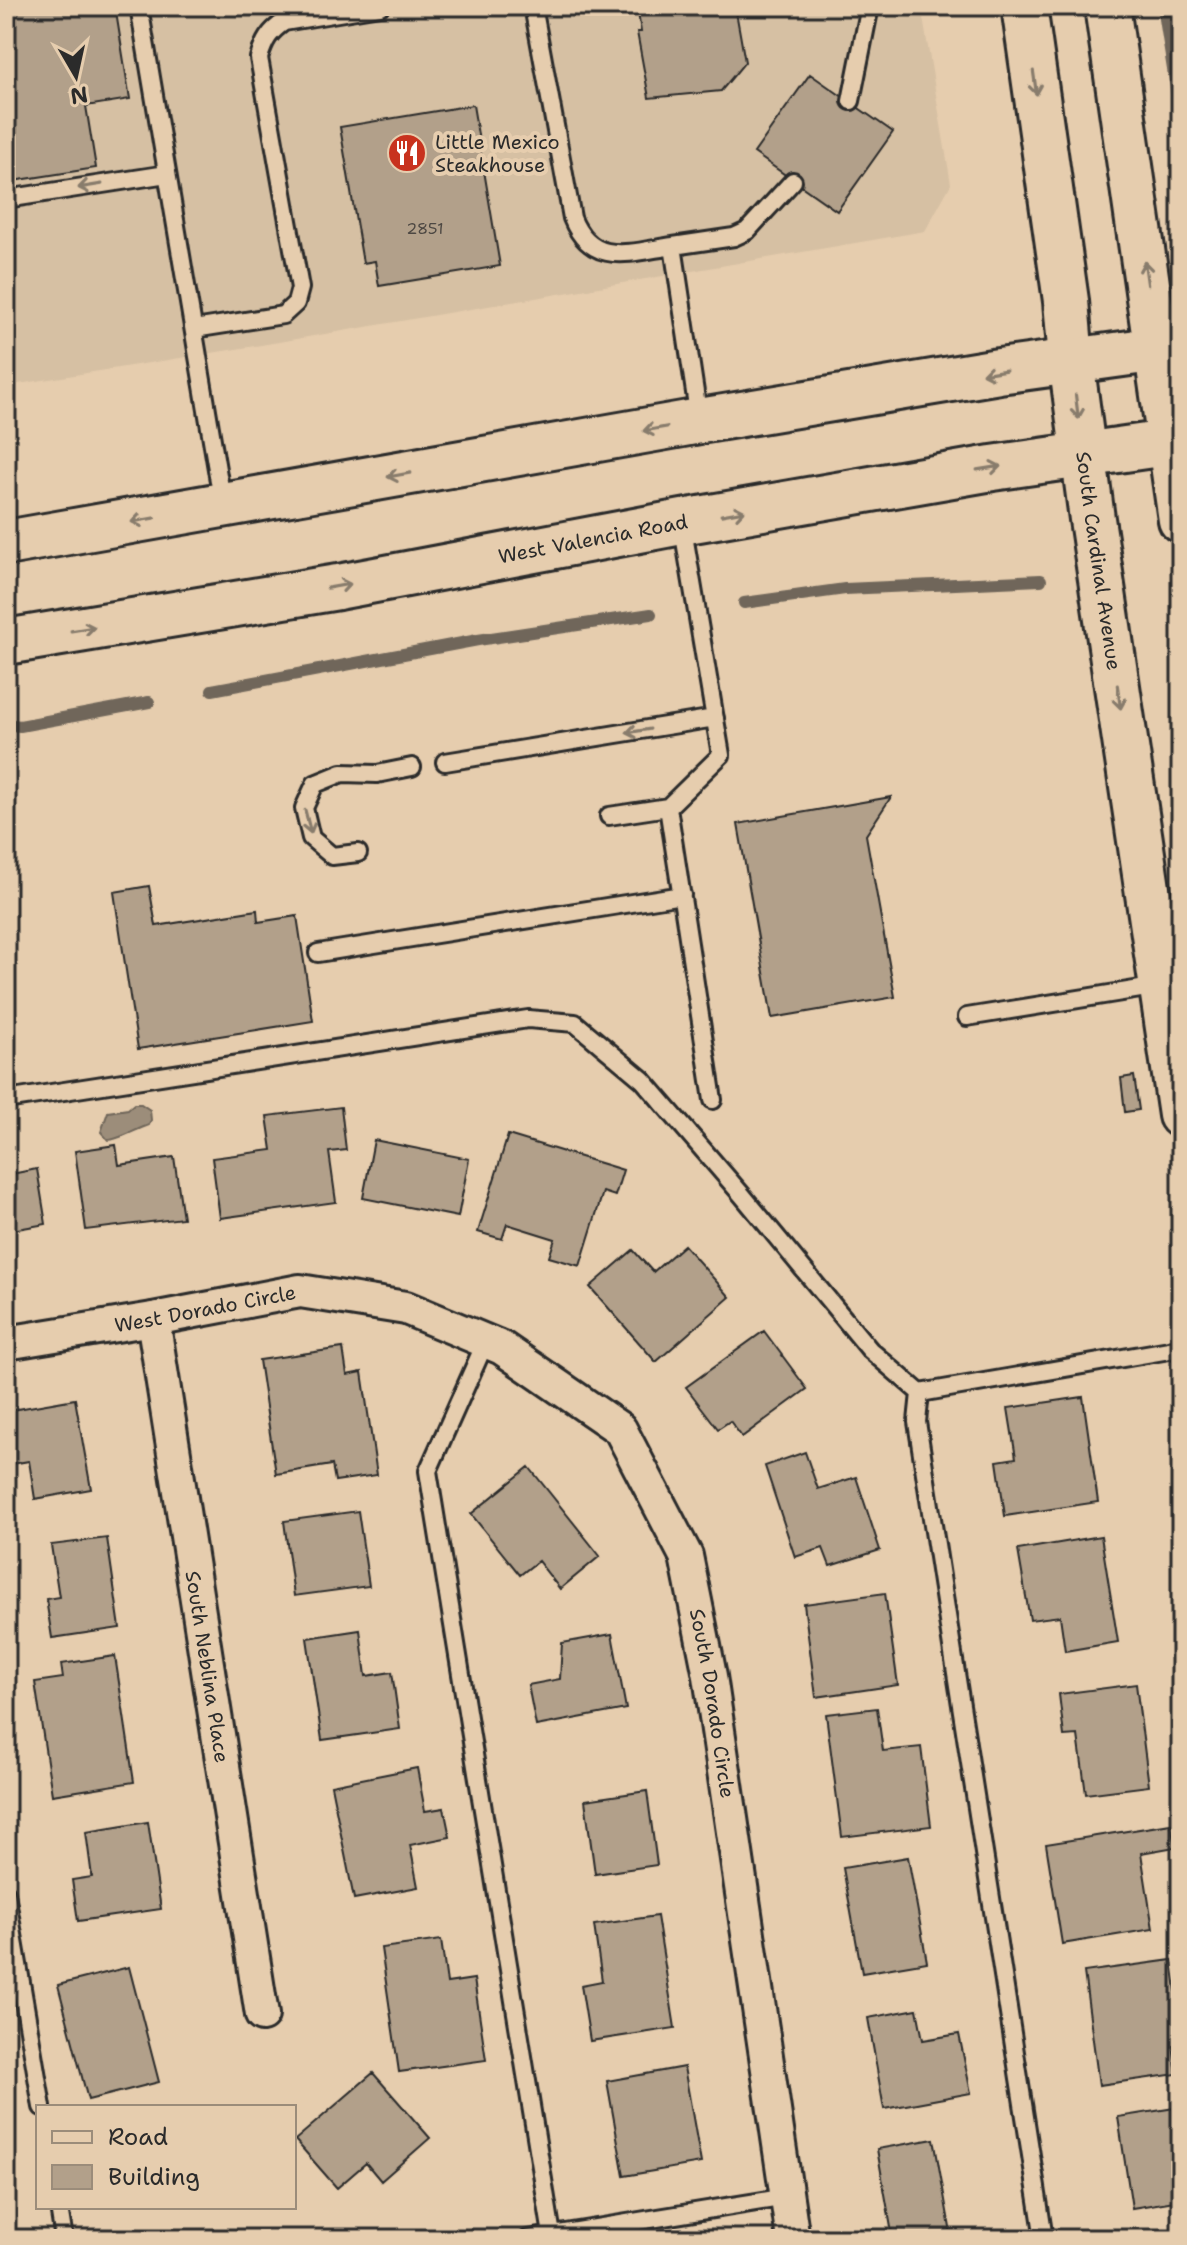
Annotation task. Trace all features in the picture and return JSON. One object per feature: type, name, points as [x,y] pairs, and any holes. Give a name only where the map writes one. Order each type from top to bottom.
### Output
[{"type":"main road","name":"South Cardinal Avenue","points":[[1024,6],[1066,301],[1083,453],[1181,1115]]},
{"type":"main road","points":[[1107,6],[1168,348],[1181,520]]},
{"type":"main road","points":[[6,543],[700,421],[1071,360],[1168,348]]},
{"type":"main road","name":"West Valencia Road","points":[[6,642],[338,587],[682,522],[1083,453],[1176,442]]},
{"type":"street","name":"West Dorado Circle","points":[[6,1343],[300,1291],[406,1308]]},
{"type":"street","name":"South Dorado Circle","points":[[406,1308],[502,1348],[620,1429],[686,1556],[710,1676],[793,2239]]},
{"type":"street","name":"South Neblina Place","points":[[153,1319],[262,2015]]},
{"type":"lane","points":[[139,6],[223,506]]},
{"type":"lane","points":[[194,329],[283,315],[296,303],[300,288],[259,58],[264,41],[284,22],[380,6]]},
{"type":"lane","points":[[533,6],[572,218],[578,234],[602,252],[615,254],[734,237],[747,231],[793,181]]},
{"type":"lane","points":[[851,101],[870,6]]},
{"type":"lane","points":[[6,199],[167,174]]},
{"type":"lane","points":[[673,246],[700,421]]},
{"type":"lane","points":[[609,816],[668,807],[721,755],[682,522]]},
{"type":"lane","points":[[445,762],[715,718]]},
{"type":"lane","points":[[358,853],[332,856],[311,838],[304,808],[315,784],[342,773],[377,774],[412,767]]},
{"type":"lane","points":[[668,807],[713,1100]]},
{"type":"lane","points":[[318,953],[682,895]]},
{"type":"lane","points":[[967,1017],[1162,986]]},
{"type":"lane","points":[[6,1100],[528,1019],[575,1023],[643,1080],[870,1350],[920,1393]]},
{"type":"lane","points":[[486,1341],[428,1471],[552,2235]]},
{"type":"lane","points":[[920,1393],[1181,1348]]},
{"type":"lane","points":[[920,1393],[917,1422],[1044,2239]]},
{"type":"lane","points":[[6,1893],[42,2105]]},
{"type":"lane","points":[[528,2239],[787,2197]]},
{"type":"lane","points":[[59,2209],[64,2239]]},
{"type":"shaded area","points":[[6,6],[921,6],[951,184],[925,231],[6,386]]},
{"type":"shaded area","points":[[134,1104],[141,1104],[150,1110],[149,1125],[108,1140],[101,1132],[108,1112],[128,1109]]},
{"type":"building","points":[[6,6],[115,6],[130,99],[86,106],[96,168],[6,182]]},
{"type":"building","points":[[637,6],[735,6],[745,62],[721,91],[649,98],[637,32],[641,32]]},
{"type":"building","points":[[810,74],[893,132],[837,211],[754,153]]},
{"type":"building","points":[[473,105],[500,266],[379,286],[375,261],[363,263],[340,127]]},
{"type":"building","points":[[891,797],[866,835],[895,997],[772,1018],[738,824]]},
{"type":"building","points":[[149,886],[156,926],[257,910],[258,922],[297,916],[313,1021],[138,1049],[114,892]]},
{"type":"building","points":[[1134,1076],[1139,1110],[1125,1112],[1121,1078]]},
{"type":"building","points":[[341,1107],[346,1150],[329,1152],[336,1202],[220,1218],[212,1158],[272,1150],[267,1116]]},
{"type":"building","points":[[508,1135],[623,1170],[615,1196],[603,1192],[580,1266],[549,1257],[555,1239],[507,1224],[502,1239],[478,1232]]},
{"type":"building","points":[[374,1140],[469,1159],[458,1217],[363,1198]]},
{"type":"building","points":[[116,1145],[119,1165],[174,1157],[183,1218],[86,1230],[75,1151]]},
{"type":"building","points":[[37,1169],[46,1224],[6,1231],[6,1175]]},
{"type":"building","points":[[684,1245],[730,1297],[656,1362],[590,1287],[633,1250],[653,1272]]},
{"type":"building","points":[[764,1331],[807,1389],[742,1437],[730,1421],[718,1429],[686,1387]]},
{"type":"building","points":[[343,1348],[347,1375],[362,1372],[377,1475],[335,1481],[332,1465],[276,1474],[259,1360]]},
{"type":"building","points":[[1083,1397],[1098,1502],[1005,1516],[997,1461],[1016,1458],[1008,1408]]},
{"type":"building","points":[[75,1399],[91,1489],[35,1499],[29,1461],[6,1465],[6,1411]]},
{"type":"building","points":[[805,1452],[818,1489],[856,1477],[880,1550],[830,1566],[823,1548],[795,1557],[765,1466]]},
{"type":"building","points":[[529,1467],[600,1556],[560,1589],[538,1561],[520,1575],[471,1514]]},
{"type":"building","points":[[358,1511],[369,1586],[294,1596],[284,1521]]},
{"type":"building","points":[[1101,1536],[1118,1642],[1065,1651],[1060,1616],[1030,1620],[1018,1550]]},
{"type":"building","points":[[107,1538],[120,1628],[52,1638],[46,1599],[59,1597],[51,1545]]},
{"type":"building","points":[[885,1593],[898,1685],[816,1697],[804,1604]]},
{"type":"building","points":[[360,1630],[366,1676],[392,1672],[400,1729],[322,1740],[307,1638]]},
{"type":"building","points":[[612,1634],[626,1709],[536,1726],[528,1685],[560,1679],[562,1643]]},
{"type":"building","points":[[115,1656],[134,1782],[52,1795],[35,1682],[63,1678],[61,1664]]},
{"type":"building","points":[[1136,1684],[1149,1786],[1086,1794],[1078,1735],[1064,1736],[1059,1694]]},
{"type":"building","points":[[877,1708],[883,1751],[921,1747],[931,1826],[842,1837],[826,1714]]},
{"type":"building","points":[[417,1768],[425,1811],[444,1808],[450,1837],[410,1845],[418,1887],[354,1899],[331,1785]]},
{"type":"building","points":[[647,1791],[657,1865],[595,1874],[585,1800]]},
{"type":"building","points":[[148,1822],[161,1909],[78,1921],[72,1880],[92,1877],[86,1832]]},
{"type":"building","points":[[1171,1824],[1175,1847],[1141,1853],[1153,1929],[1062,1944],[1046,1844]]},
{"type":"building","points":[[908,1857],[927,1962],[862,1973],[843,1868]]},
{"type":"building","points":[[657,1916],[675,2028],[590,2041],[581,1985],[602,1981],[594,1925]]},
{"type":"building","points":[[441,1940],[447,1983],[474,1979],[486,2060],[399,2072],[381,1948]]},
{"type":"building","points":[[1172,1960],[1181,2028],[1181,2044],[1173,2045],[1177,2074],[1099,2085],[1084,1972]]},
{"type":"building","points":[[129,1967],[159,2082],[88,2100],[58,1985]]},
{"type":"building","points":[[917,2009],[923,2040],[959,2034],[971,2093],[884,2109],[868,2018]]},
{"type":"building","points":[[684,2067],[701,2163],[624,2176],[607,2081]]},
{"type":"building","points":[[373,2073],[430,2138],[381,2181],[366,2163],[337,2188],[296,2139]]},
{"type":"building","points":[[1181,2107],[1181,2200],[1132,2208],[1118,2117]]},
{"type":"building","points":[[934,2139],[952,2239],[893,2239],[877,2149]]},
{"type":"waterway","points":[[1163,6],[1181,120]]},
{"type":"waterway","points":[[744,603],[845,589],[1041,580]]},
{"type":"waterway","points":[[212,690],[478,640],[651,614]]},
{"type":"waterway","points":[[6,724],[20,726],[149,702]]},
{"type":"place","name":"Little Mexico Steakhouse","points":[[407,153]]}]
